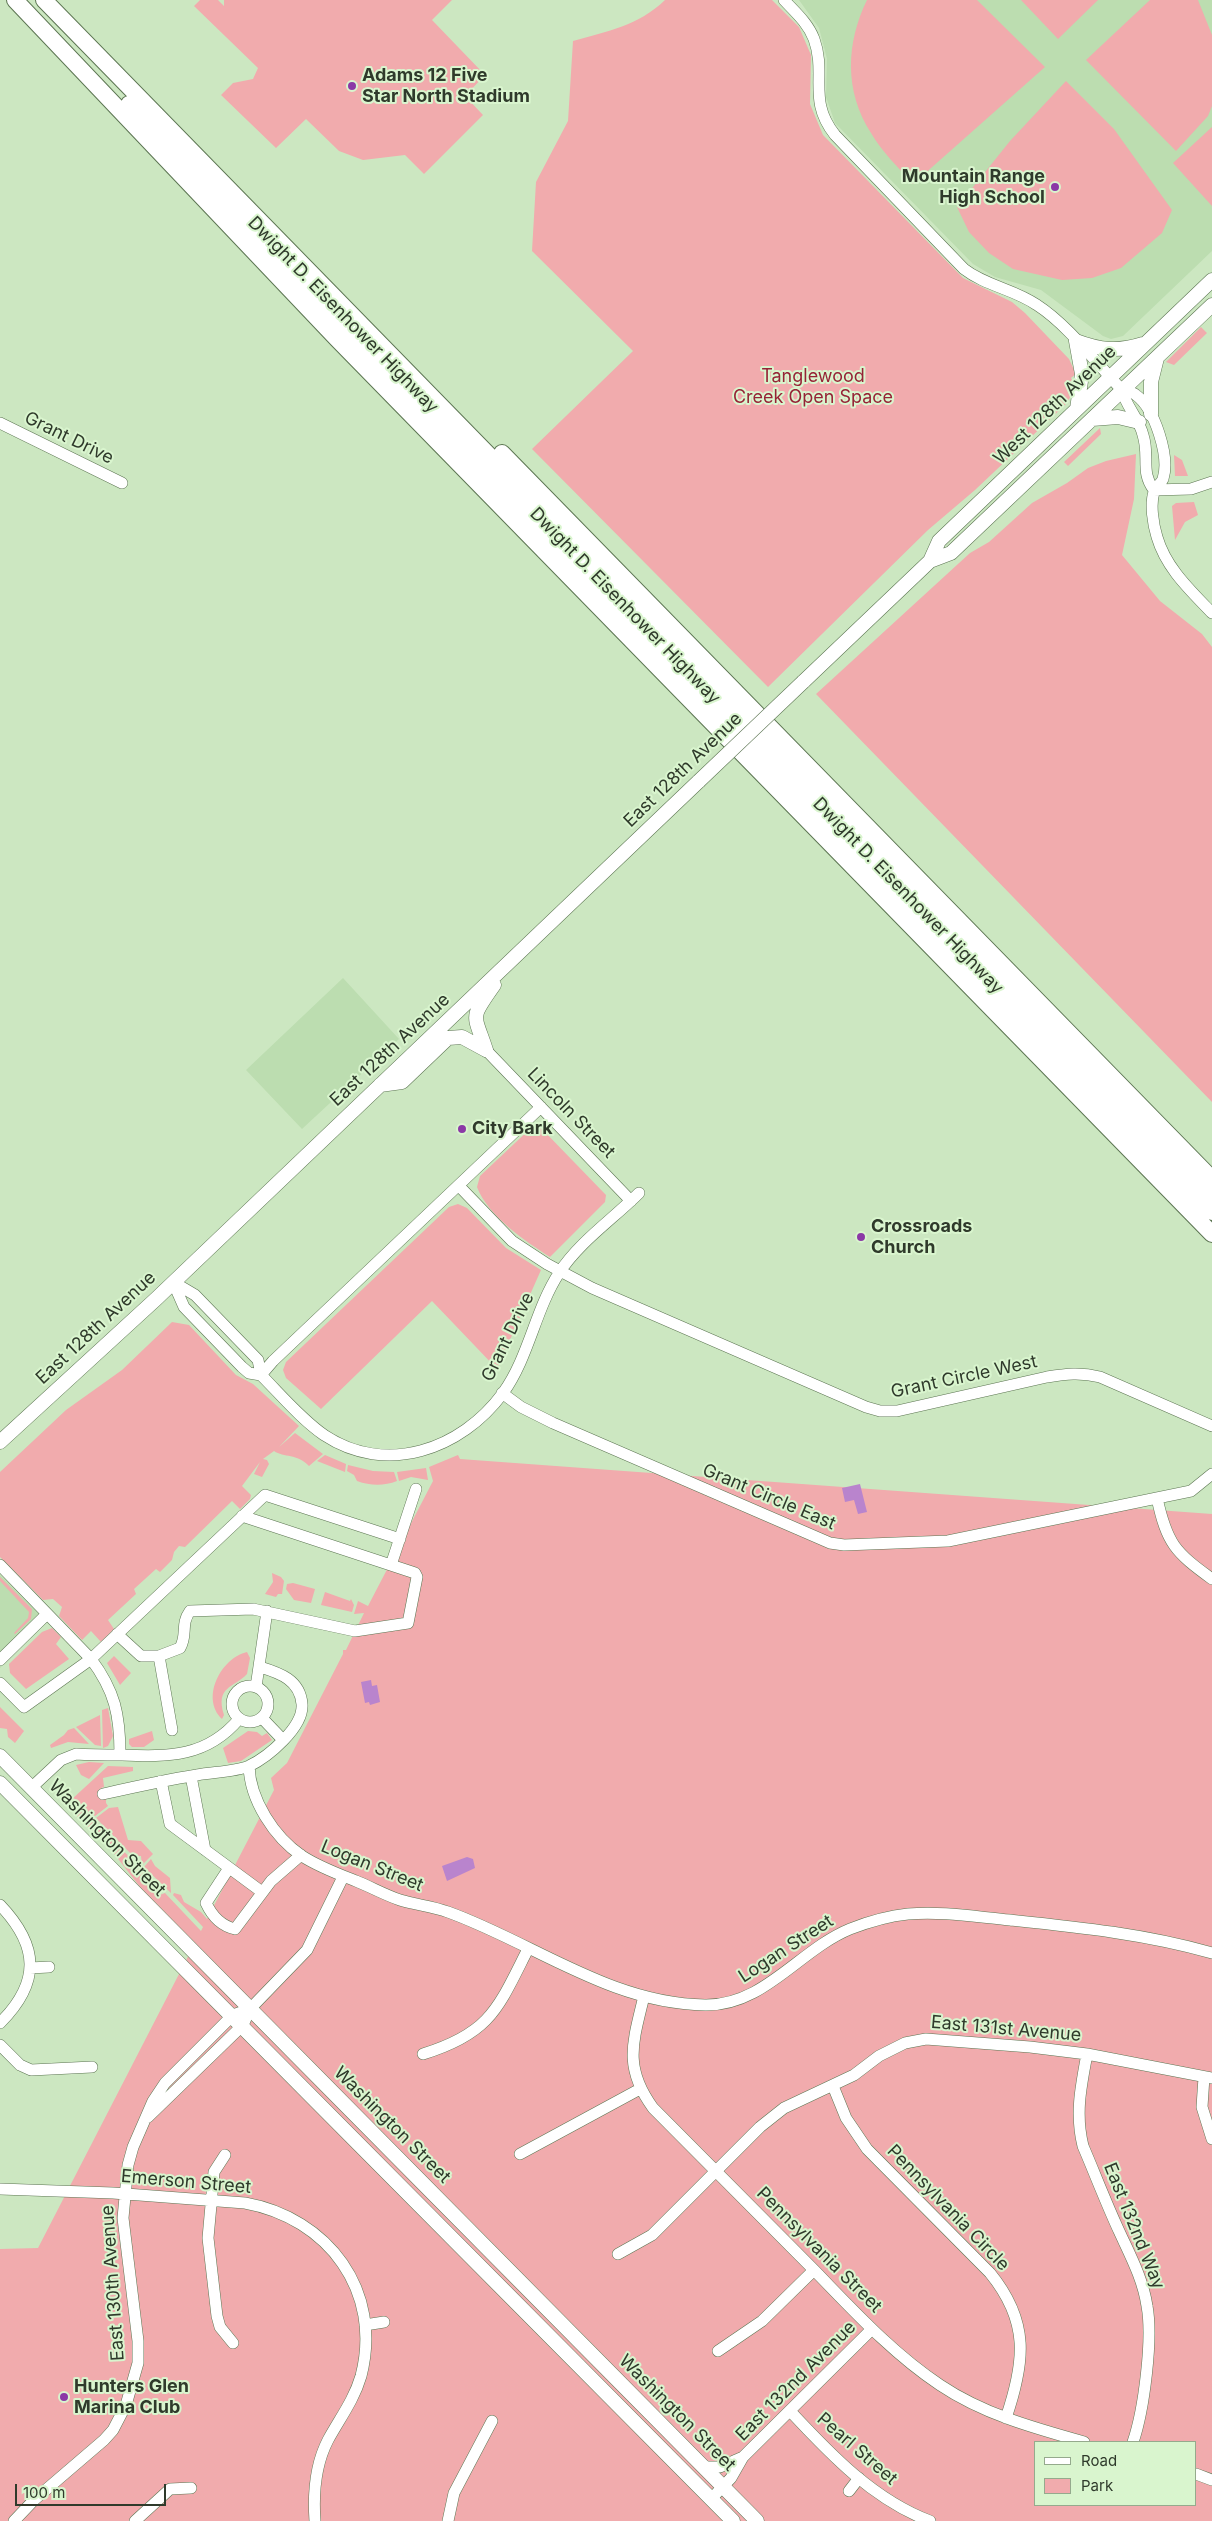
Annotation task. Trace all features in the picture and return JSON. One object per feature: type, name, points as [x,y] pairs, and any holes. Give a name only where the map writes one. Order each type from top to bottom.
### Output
[{"type":"highway","name":"Dwight D. Eisenhower Highway","points":[[15,0],[378,381],[1212,1234]]},
{"type":"highway","points":[[28,0],[1212,1212]]},
{"type":"highway","points":[[44,0],[1212,1195]]},
{"type":"highway","name":"Dwight D. Eisenhower Highway","points":[[56,0],[282,232],[628,580],[1212,1179]]},
{"type":"main road","name":"West 128th Avenue","points":[[803,682],[930,561],[939,541],[1212,280]]},
{"type":"main road","name":"West 128th Avenue","points":[[930,561],[951,553],[1212,305]]},
{"type":"main road","points":[[1076,341],[1092,347],[1114,350],[1147,342]]},
{"type":"main road","points":[[1076,341],[1082,374],[1076,410]]},
{"type":"main road","points":[[1151,414],[1151,382],[1157,357]]},
{"type":"main road","points":[[1092,420],[1118,417],[1139,422]]},
{"type":"main road","name":"East 128th Avenue","points":[[0,1442],[173,1282],[803,682]]},
{"type":"main road","points":[[486,1050],[477,1028],[475,1015],[511,960]]},
{"type":"main road","points":[[380,1084],[402,1082],[448,1038],[462,1037],[486,1050]]},
{"type":"main road","name":"Washington Street","points":[[0,1756],[757,2521]]},
{"type":"main road","name":"Washington Street","points":[[0,1783],[233,2015],[733,2521]]},
{"type":"main road","points":[[19,1800],[32,1788]]},
{"type":"street","points":[[784,0],[801,18],[814,38],[817,53],[819,104],[824,118],[835,135],[964,269],[977,278],[1036,304],[1049,314],[1122,390],[1135,394],[1151,414],[1157,426],[1163,457],[1163,480],[1154,490]]},
{"type":"street","points":[[1122,390],[1125,402],[1139,422],[1146,449],[1146,479],[1154,490],[1155,530],[1164,555],[1177,576],[1212,613]]},
{"type":"street","name":"Grant Drive","points":[[0,423],[122,483]]},
{"type":"street","points":[[1154,490],[1191,489],[1212,482]]},
{"type":"street","name":"Lincoln Street","points":[[486,1050],[541,1107],[634,1197]]},
{"type":"street","points":[[261,1375],[273,1361],[541,1107]]},
{"type":"street","name":"Grant Circle West","points":[[459,1186],[517,1245],[560,1271],[639,1308],[866,1407],[897,1411],[1070,1373],[1084,1373],[1100,1377],[1212,1426]]},
{"type":"street","name":"Grant Drive","points":[[173,1282],[184,1307],[242,1367],[249,1373],[261,1375],[323,1434],[351,1449],[376,1455],[416,1453],[443,1444],[458,1436],[502,1393],[517,1368],[560,1271],[574,1254],[634,1197]]},
{"type":"street","name":"Grant Drive","points":[[173,1282],[195,1295],[258,1360],[261,1375]]},
{"type":"street","name":"Grant Circle East","points":[[502,1393],[521,1407],[553,1423],[830,1543],[844,1545],[948,1541],[1191,1491],[1212,1474]]},
{"type":"street","points":[[391,1564],[416,1488]]},
{"type":"street","points":[[0,1683],[24,1707],[91,1659],[265,1494],[400,1539]]},
{"type":"street","points":[[1157,1498],[1166,1534],[1176,1550],[1212,1579]]},
{"type":"street","points":[[117,1634],[141,1656],[159,1656],[180,1648],[185,1640],[183,1620],[190,1611],[253,1609],[355,1631],[408,1623],[417,1577],[415,1573],[242,1516]]},
{"type":"street","points":[[0,1566],[91,1659],[112,1692],[120,1731],[120,1755]]},
{"type":"street","points":[[256,1686],[268,1611]]},
{"type":"street","points":[[0,1660],[47,1614]]},
{"type":"street","points":[[159,1656],[172,1730]]},
{"type":"street","points":[[103,1794],[161,1781],[249,1766],[283,1740],[299,1721],[302,1707],[301,1696],[295,1684],[284,1676],[260,1667]]},
{"type":"street","points":[[246,1686],[256,1686],[268,1698],[268,1709],[262,1718],[248,1723],[239,1719],[232,1706],[234,1696],[246,1686]]},
{"type":"street","points":[[262,1718],[283,1740]]},
{"type":"street","points":[[32,1788],[67,1757],[76,1754],[158,1757],[196,1750],[213,1743],[239,1719]]},
{"type":"street","name":"Logan Street","points":[[249,1766],[250,1780],[267,1818],[283,1840],[301,1855],[343,1877],[402,1901],[447,1912],[528,1949],[644,1996],[703,2005],[744,1998],[759,1990],[812,1950],[835,1936],[862,1924],[905,1914],[931,1913],[1080,1927],[1212,1953]]},
{"type":"street","points":[[190,1776],[205,1850]]},
{"type":"street","points":[[161,1781],[170,1824],[262,1892]]},
{"type":"street","points":[[229,1868],[206,1903],[209,1911],[226,1927],[235,1929],[262,1892],[301,1855]]},
{"type":"street","name":"East 130th Avenue","points":[[147,2118],[243,2026],[250,2009],[307,1950],[343,1877]]},
{"type":"street","points":[[0,1905],[22,1931],[30,1968],[29,1980],[24,1993],[14,2009],[0,2023]]},
{"type":"street","points":[[423,2054],[457,2043],[486,2021],[501,2001],[528,1949]]},
{"type":"street","points":[[30,1968],[49,1967]]},
{"type":"street","name":"Pennsylvania Street","points":[[644,1996],[632,2049],[633,2067],[640,2089],[653,2108],[872,2329],[940,2385],[983,2409],[1081,2441]]},
{"type":"street","name":"East 130th Avenue","points":[[14,2521],[34,2500],[104,2440],[120,2417],[132,2389],[138,2363],[138,2341],[123,2218],[133,2147],[153,2101],[165,2083],[233,2015],[250,2009]]},
{"type":"street","name":"East 131st Avenue","points":[[618,2254],[652,2235],[778,2112],[797,2101],[854,2075],[890,2049],[919,2039],[956,2040],[1087,2054],[1208,2078]]},
{"type":"street","points":[[0,2045],[20,2065],[31,2070],[92,2068]]},
{"type":"street","name":"East 132nd Way","points":[[1087,2054],[1078,2111],[1081,2140],[1141,2279],[1148,2306],[1145,2380],[1142,2407],[1133,2441]]},
{"type":"street","points":[[1208,2078],[1202,2107],[1212,2139]]},
{"type":"street","name":"Pennsylvania Circle","points":[[833,2086],[846,2118],[867,2149],[990,2273],[1004,2291],[1016,2317],[1022,2345],[1019,2374],[1006,2418]]},
{"type":"street","points":[[520,2154],[640,2089]]},
{"type":"street","points":[[225,2155],[214,2172],[208,2238],[217,2316],[220,2327],[233,2343]]},
{"type":"street","name":"Emerson Street","points":[[0,2189],[125,2194],[262,2206],[291,2217],[310,2229],[330,2248],[343,2265],[357,2293],[365,2325],[364,2360],[358,2386],[319,2460],[314,2502],[315,2521]]},
{"type":"street","points":[[718,2351],[762,2321],[814,2270]]},
{"type":"street","points":[[365,2325],[384,2322]]},
{"type":"street","name":"East 132nd Avenue","points":[[711,2499],[735,2474],[744,2457],[872,2329]]},
{"type":"street","name":"Pearl Street","points":[[791,2412],[859,2478],[892,2502],[930,2521]]},
{"type":"street","points":[[448,2521],[454,2493],[492,2421]]},
{"type":"street","name":"East 132nd Avenue","points":[[703,2467],[720,2467],[744,2457]]},
{"type":"street","points":[[1197,2474],[1212,2480]]},
{"type":"street","points":[[849,2491],[859,2478]]},
{"type":"street","points":[[135,2521],[170,2489],[191,2488]]},
{"type":"shaded area","name":"Mountain Range High School","points":[[799,0],[1212,0],[1212,251],[1123,336],[1111,339],[1103,336],[1041,290],[995,277],[973,264],[835,123],[826,97],[827,59],[819,28]]},
{"type":"shaded area","points":[[343,978],[399,1039],[302,1129],[246,1070]]},
{"type":"shaded area","points":[[860,1484],[867,1512],[858,1514],[854,1500],[845,1502],[842,1488]]},
{"type":"shaded area","points":[[0,1575],[47,1622],[0,1668]]},
{"type":"shaded area","points":[[371,1680],[372,1686],[377,1685],[380,1702],[370,1705],[369,1702],[365,1703],[361,1682]]},
{"type":"shaded area","points":[[467,1857],[473,1859],[475,1868],[447,1881],[442,1866]]},
{"type":"green space","name":"Adams 12 Five Star North Stadium","points":[[200,0],[218,0],[224,6],[224,0],[452,0],[432,20],[485,75],[465,96],[483,115],[424,174],[405,155],[363,160],[339,151],[306,119],[276,148],[221,95],[233,83],[253,79],[258,68],[194,6]]},
{"type":"green space","name":"Tanglewood Creek Open Space","points":[[665,0],[772,0],[799,27],[811,55],[810,104],[823,135],[963,278],[1012,302],[1025,313],[1069,359],[1076,374],[1071,378],[1076,386],[1067,403],[975,490],[928,530],[768,687],[532,449],[633,351],[532,251],[536,182],[568,121],[573,41],[622,27],[644,16]]},
{"type":"green space","points":[[867,0],[977,0],[1045,67],[913,184],[875,140],[862,117],[856,101],[852,84],[852,50],[860,16]]},
{"type":"green space","points":[[1021,0],[1098,0],[1058,39]]},
{"type":"green space","points":[[1150,0],[1198,0],[1212,35],[1212,106],[1208,116],[1176,151],[1086,60]]},
{"type":"green space","points":[[1066,81],[1114,129],[1172,210],[1162,233],[1121,268],[1092,278],[1062,280],[1013,269],[989,253],[969,232],[957,207],[1010,141]]},
{"type":"green space","points":[[1212,127],[1212,206],[1173,163]]},
{"type":"green space","points":[[1201,327],[1207,333],[1174,365],[1166,362]]},
{"type":"green space","points":[[1100,428],[1101,434],[1068,466],[1064,462]]},
{"type":"green space","points":[[1136,454],[1134,499],[1122,555],[1160,601],[1202,634],[1212,647],[1212,1102],[816,694],[970,553],[989,542],[1032,503],[1067,483],[1088,468],[1106,461]]},
{"type":"green space","points":[[1174,455],[1182,460],[1188,476],[1175,476]]},
{"type":"green space","points":[[1194,502],[1198,515],[1185,522],[1175,540],[1172,506],[1176,503]]},
{"type":"green space","points":[[533,1126],[542,1129],[606,1195],[605,1202],[550,1257],[498,1218],[482,1198],[477,1187],[480,1176]]},
{"type":"green space","points":[[458,1204],[467,1208],[506,1248],[541,1270],[497,1369],[432,1301],[321,1409],[286,1378],[283,1370],[286,1362],[449,1207]]},
{"type":"green space","points":[[172,1322],[189,1325],[236,1375],[253,1384],[299,1426],[279,1447],[295,1433],[323,1454],[309,1466],[300,1459],[274,1451],[263,1459],[267,1460],[269,1464],[262,1477],[254,1474],[260,1462],[242,1486],[251,1495],[250,1499],[240,1509],[232,1501],[185,1547],[179,1546],[174,1552],[172,1560],[160,1572],[156,1569],[134,1589],[136,1594],[108,1620],[114,1629],[101,1642],[91,1631],[82,1640],[59,1616],[62,1607],[53,1599],[43,1600],[0,1557],[0,1472],[66,1410],[122,1370]]},
{"type":"green space","points":[[325,1455],[346,1464],[345,1472],[317,1461]]},
{"type":"green space","points":[[458,1455],[460,1459],[1212,1514],[1212,2521],[0,2521],[0,2249],[38,2248],[195,1943],[140,1887],[112,1851],[70,1809],[73,1806],[88,1815],[154,1882],[152,1887],[154,1894],[160,1895],[165,1893],[201,1931],[203,1927],[173,1895],[174,1893],[181,1895],[184,1902],[201,1912],[207,1919],[274,1790],[271,1778],[287,1763],[343,1654],[343,1650],[346,1650],[364,1613],[354,1614],[358,1601],[368,1606],[433,1481],[429,1467]]},
{"type":"green space","points":[[348,1465],[373,1471],[394,1472],[397,1481],[377,1485],[357,1481],[354,1475],[347,1471]]},
{"type":"green space","points":[[426,1468],[428,1480],[411,1477],[399,1481],[397,1472]]},
{"type":"green space","points":[[272,1573],[281,1577],[284,1581],[282,1594],[278,1594],[276,1597],[265,1594],[273,1582]]},
{"type":"green space","points":[[0,1577],[32,1609],[31,1619],[15,1634],[28,1618],[29,1612],[0,1581]]},
{"type":"green space","points":[[293,1583],[315,1589],[311,1603],[294,1600],[286,1589],[287,1584]]},
{"type":"green space","points":[[325,1592],[350,1601],[351,1599],[354,1605],[352,1612],[321,1605]]},
{"type":"green space","points":[[52,1628],[61,1637],[56,1644],[69,1659],[26,1689],[10,1673],[9,1664],[42,1632]]},
{"type":"green space","points":[[247,1652],[250,1658],[247,1674],[224,1693],[222,1705],[224,1715],[222,1719],[213,1701],[213,1690],[216,1680],[229,1662]]},
{"type":"green space","points":[[114,1656],[131,1673],[120,1685],[107,1663]]},
{"type":"green space","points":[[0,1707],[24,1731],[15,1743],[8,1737],[7,1729],[0,1728]]},
{"type":"green space","points":[[108,1708],[113,1736],[108,1746],[103,1748],[102,1710]]},
{"type":"green space","points":[[100,1715],[101,1746],[95,1745],[76,1727]]},
{"type":"green space","points":[[74,1728],[89,1744],[68,1742],[51,1748],[50,1745],[68,1730]]},
{"type":"green space","points":[[152,1731],[154,1740],[144,1747],[132,1747],[129,1744],[129,1739]]},
{"type":"green space","points":[[248,1731],[257,1732],[262,1736],[267,1733],[272,1740],[241,1761],[228,1763],[223,1748]]},
{"type":"green space","points":[[89,1762],[104,1763],[89,1779],[81,1775],[76,1765]]},
{"type":"green space","points":[[108,1766],[133,1767],[133,1771],[103,1778],[104,1787],[101,1788],[103,1799],[106,1798],[108,1806],[95,1816],[71,1800]]},
{"type":"green space","points":[[118,1807],[128,1840],[141,1841],[153,1854],[142,1865],[141,1856],[133,1856],[96,1818],[109,1808]]},
{"type":"green space","points":[[151,1859],[155,1866],[170,1878],[171,1893],[144,1867]]},
{"type":"place","name":"Adams 12 Five Star North Stadium","points":[[352,86]]},
{"type":"place","name":"Mountain Range High School","points":[[1055,187]]},
{"type":"place","name":"City Bark","points":[[462,1129]]},
{"type":"place","name":"Crossroads Church","points":[[861,1237]]},
{"type":"place","name":"Hunters Glen Marina Club","points":[[64,2397]]}]
